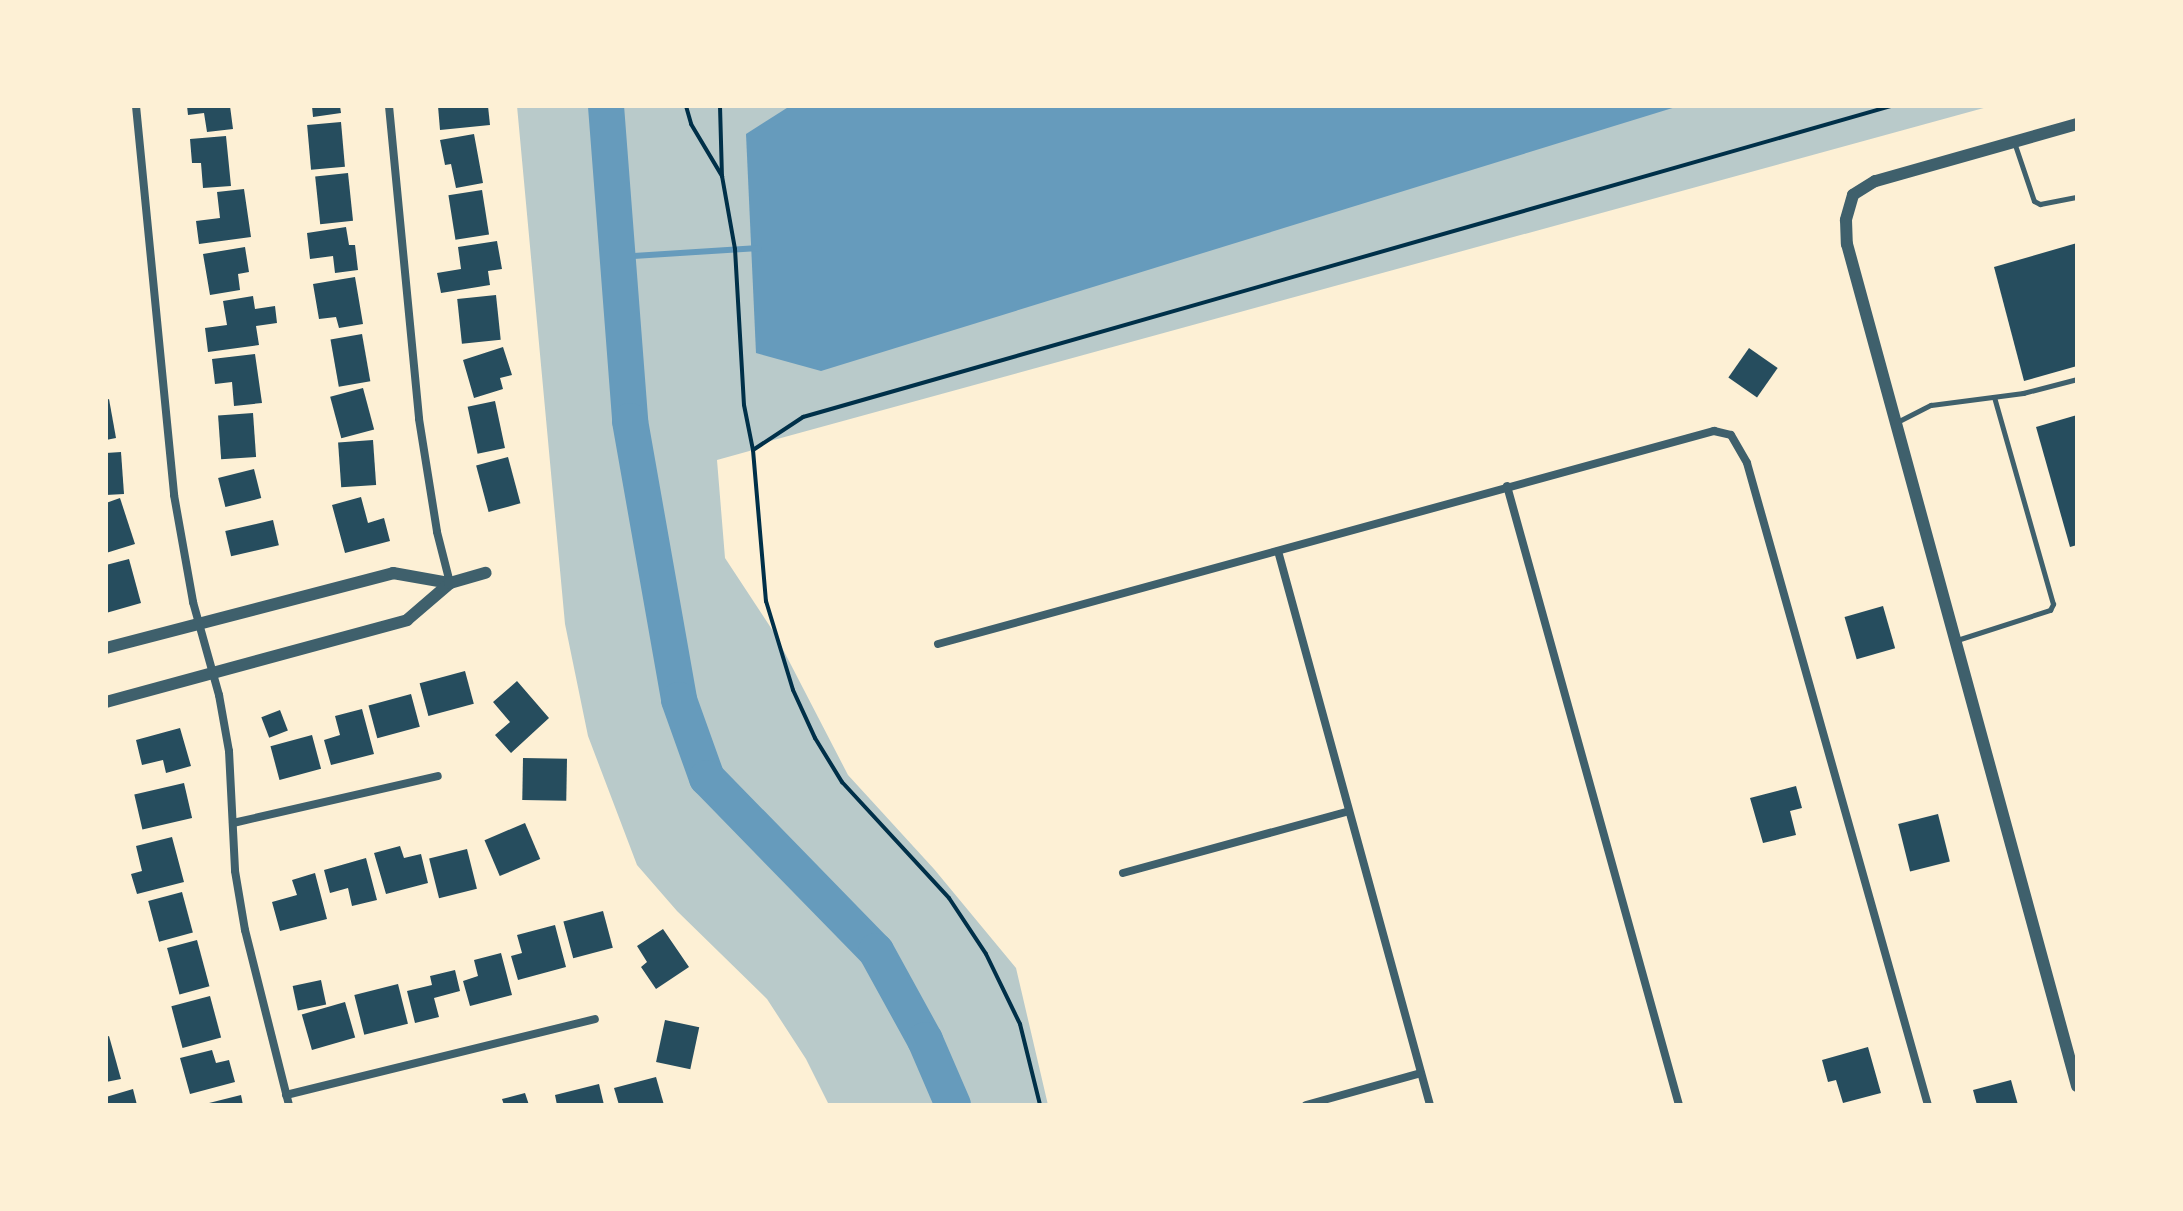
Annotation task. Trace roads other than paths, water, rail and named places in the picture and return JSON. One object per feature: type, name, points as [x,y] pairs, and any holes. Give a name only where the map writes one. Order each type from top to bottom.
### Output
[{"type":"street","points":[[136,106],[174,495],[199,623],[229,751],[233,823],[245,930],[288,1100],[595,1019]]},
{"type":"street","points":[[389,106],[419,419],[437,532],[450,583]]},
{"type":"street","points":[[2077,124],[1875,181],[1853,195],[1846,220],[1847,244],[2077,1086]]},
{"type":"street","points":[[938,644],[1714,431],[1731,435],[1747,463],[1928,1105]]},
{"type":"street","points":[[1507,486],[1679,1105]]},
{"type":"street","points":[[1278,551],[1430,1105]]},
{"type":"street","points":[[106,648],[393,573],[450,583]]},
{"type":"street","points":[[106,702],[407,620],[450,583],[486,573]]},
{"type":"street","points":[[233,823],[438,776]]},
{"type":"street","points":[[1123,873],[1349,811]]},
{"type":"street","points":[[1306,1105],[1421,1073]]},
{"type":"lane","points":[[2014,141],[2034,201],[2040,204],[2077,197]]},
{"type":"lane","points":[[1896,422],[1931,405],[1994,397],[2077,379]]},
{"type":"lane","points":[[1956,640],[2050,610],[2053,604],[1994,397]]},
{"type":"water","points":[[790,106],[1679,106],[821,371],[756,353],[746,134]]},
{"type":"waterway","points":[[606,106],[630,421],[679,700],[707,778],[876,951],[925,1040],[953,1105]]},
{"type":"waterway","points":[[618,257],[759,248]]}]
